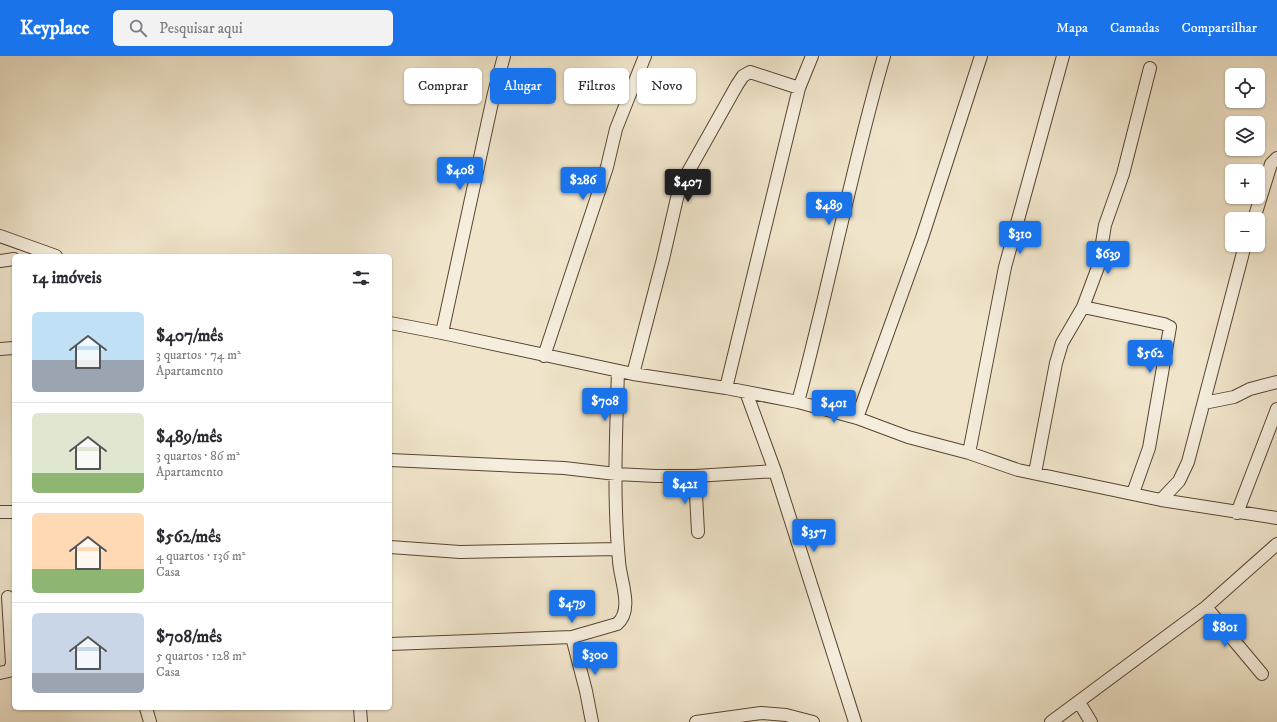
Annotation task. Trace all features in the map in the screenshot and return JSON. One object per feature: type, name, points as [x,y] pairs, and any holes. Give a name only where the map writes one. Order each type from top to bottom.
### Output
[{"type":"street","points":[[442,333],[494,93],[504,56]]},
{"type":"street","points":[[544,356],[607,167],[616,129],[645,56]]},
{"type":"street","points":[[726,388],[799,88],[812,56]]},
{"type":"street","points":[[798,402],[821,318],[870,108],[884,56]]},
{"type":"street","points":[[857,418],[922,238],[981,56]]},
{"type":"street","points":[[969,453],[1005,267],[1063,56]]},
{"type":"street","points":[[1035,473],[1056,363],[1062,343],[1083,307],[1098,267],[1105,225],[1123,174],[1150,68]]},
{"type":"street","points":[[633,374],[681,187],[736,85],[743,76],[750,72],[799,88]]},
{"type":"street","points":[[1256,212],[1271,164],[1277,158]]},
{"type":"street","points":[[0,236],[42,254]]},
{"type":"street","points":[[1161,500],[1173,489],[1184,472],[1204,403],[1243,252]]},
{"type":"street","points":[[0,261],[12,259]]},
{"type":"street","points":[[1083,307],[1164,324],[1170,327],[1149,448],[1133,493]]},
{"type":"street","points":[[392,324],[442,333],[633,374],[726,388],[798,402],[857,418],[908,437],[969,453],[1011,468],[1161,500],[1277,518]]},
{"type":"street","points":[[0,349],[12,348]]},
{"type":"street","points":[[392,644],[572,637],[617,624],[623,620],[625,605],[618,549],[614,497],[616,474],[618,371]]},
{"type":"street","points":[[1204,403],[1234,397],[1250,389],[1277,382]]},
{"type":"street","points":[[746,392],[775,471],[855,722]]},
{"type":"street","points":[[1237,513],[1277,409]]},
{"type":"street","points":[[392,460],[564,468],[616,474],[695,476],[775,471]]},
{"type":"street","points":[[695,476],[698,532]]},
{"type":"street","points":[[0,512],[12,512]]},
{"type":"street","points":[[1051,722],[1206,607],[1277,544]]},
{"type":"street","points":[[392,547],[460,552],[618,549]]},
{"type":"street","points":[[0,673],[9,671],[12,664],[7,597]]},
{"type":"street","points":[[1206,607],[1262,674]]},
{"type":"street","points":[[572,637],[586,691],[592,722]]},
{"type":"street","points":[[1079,702],[1091,722]]},
{"type":"street","points":[[147,710],[150,722]]},
{"type":"street","points":[[360,710],[361,722]]},
{"type":"street","points":[[696,722],[761,713],[786,715],[813,722]]}]
